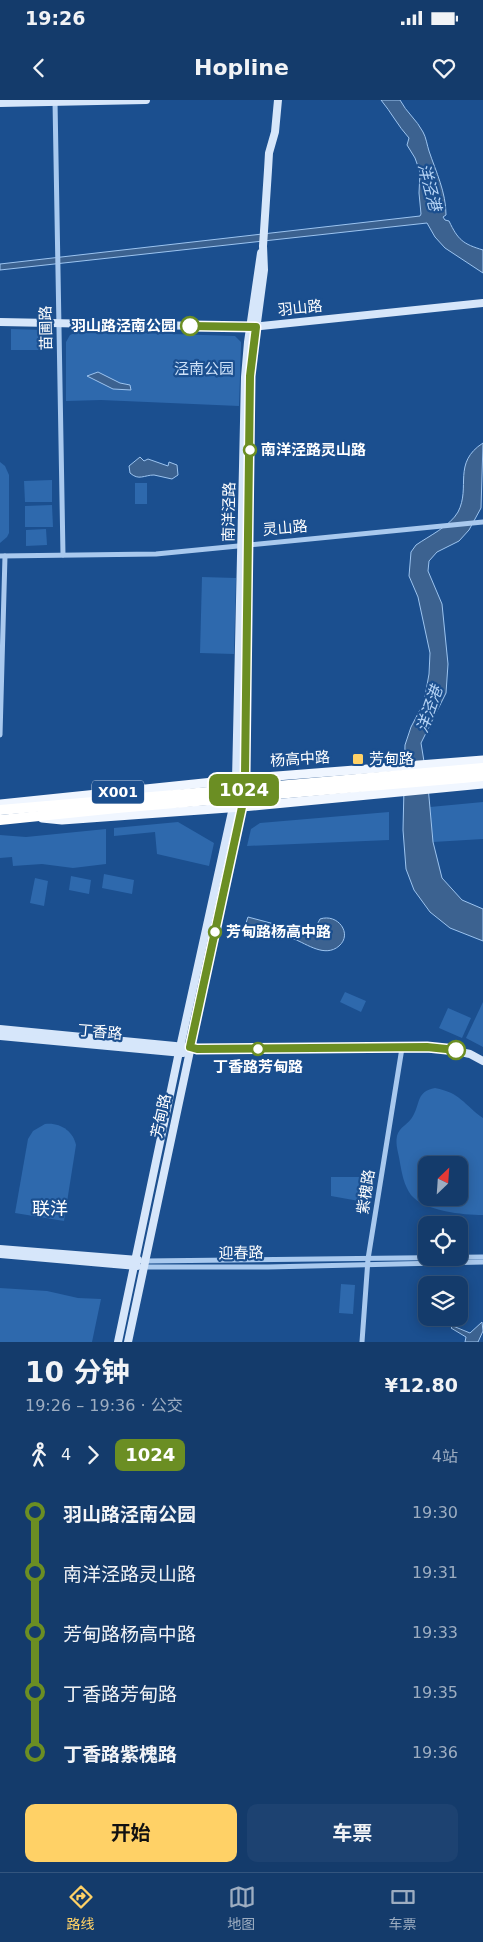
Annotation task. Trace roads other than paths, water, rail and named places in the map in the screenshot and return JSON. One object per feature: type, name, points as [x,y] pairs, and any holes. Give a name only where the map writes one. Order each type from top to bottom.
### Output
[{"type":"highway","name":"X001","points":[[461,774],[483,768]]},
{"type":"highway","name":"X001","points":[[0,810],[117,804],[461,774],[483,776]]},
{"type":"highway","points":[[30,817],[117,804]]},
{"type":"highway","name":"X001","points":[[0,820],[30,817]]},
{"type":"main road","points":[[0,103],[146,100]]},
{"type":"main road","name":"南洋泾路","points":[[241,779],[246,544],[245,377],[254,327],[259,260],[263,246],[269,153],[275,132],[278,100]]},
{"type":"main road","name":"羽山路","points":[[0,322],[254,327],[483,303]]},
{"type":"main road","name":"杨高中路","points":[[0,804],[241,779],[483,760]]},
{"type":"main road","name":"芳甸路","points":[[118,1342],[179,1049],[241,779]]},
{"type":"main road","name":"X001","points":[[30,817],[62,820],[234,807],[483,784]]},
{"type":"main road","name":"芳甸路","points":[[128,1342],[192,1050],[234,807]]},
{"type":"main road","name":"丁香路","points":[[0,1029],[179,1049]]},
{"type":"main road","name":"丁香路","points":[[0,1036],[192,1050],[442,1048],[456,1050],[483,1060]]},
{"type":"main road","name":"迎春路","points":[[0,1249],[144,1264]]},
{"type":"main road","name":"迎春路","points":[[0,1254],[134,1263]]},
{"type":"street","name":"苗圃路","points":[[55,101],[63,556]]},
{"type":"street","name":"灵山路","points":[[2,556],[156,554],[483,522]]},
{"type":"street","points":[[0,735],[2,556]]},
{"type":"street","name":"紫槐路","points":[[362,1342],[367,1261],[402,1048]]},
{"type":"street","name":"迎春路","points":[[144,1264],[268,1267],[483,1257]]},
{"type":"street","name":"迎春路","points":[[367,1261],[483,1262]]},
{"type":"water","name":"洋泾港","points":[[381,100],[400,100],[421,128],[442,190],[446,207],[446,215],[443,217],[449,221],[455,233],[462,240],[471,246],[483,250],[483,273],[445,248],[435,237],[427,223],[0,270],[0,264],[420,216],[420,172],[415,158],[407,145],[409,138]]},
{"type":"water","points":[[98,372],[120,383],[130,385],[131,390],[113,389],[87,376]]},
{"type":"water","name":"洋泾港","points":[[483,443],[481,508],[469,530],[459,541],[437,552],[429,561],[428,571],[442,604],[448,664],[446,693],[421,743],[428,786],[433,842],[442,878],[462,900],[483,909],[483,941],[450,928],[430,912],[414,890],[406,869],[403,830],[405,745],[411,727],[424,702],[429,674],[430,653],[418,597],[409,576],[411,552],[416,545],[450,522],[458,512],[462,503],[465,467],[474,451]]},
{"type":"water","points":[[140,457],[144,461],[148,459],[168,466],[169,462],[177,465],[178,475],[172,479],[154,475],[136,477],[130,473],[129,466]]},
{"type":"water","points":[[248,917],[312,934],[320,919],[333,919],[338,922],[344,931],[343,941],[339,946],[328,951],[316,949],[289,937],[275,937],[273,931],[264,926],[258,927],[254,931],[246,923]]},
{"type":"water","points":[[482,1322],[483,1331],[478,1342],[465,1342],[466,1337],[451,1328],[453,1326],[470,1333]]},
{"type":"place","name":"羽山路泾南公园","points":[[190,326]]},
{"type":"place","name":"南洋泾路灵山路","points":[[250,450]]},
{"type":"place","name":"芳甸路","points":[[358,759]]},
{"type":"place","name":"芳甸路杨高中路","points":[[215,932]]},
{"type":"place","name":"丁香路芳甸路","points":[[258,1049]]},
{"type":"district","name":"联洋","points":[[50,1209]]},
{"type":"park label","name":"泾南公园","points":[[204,369]]}]
